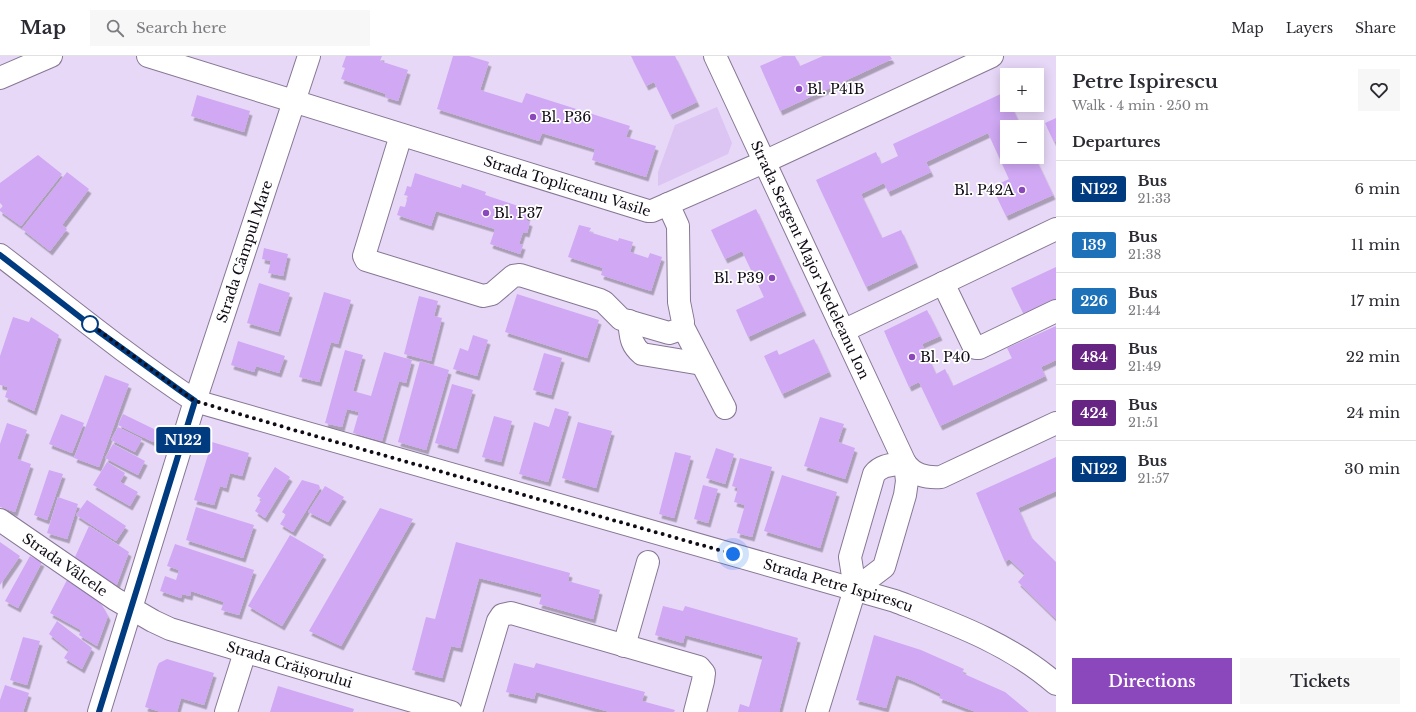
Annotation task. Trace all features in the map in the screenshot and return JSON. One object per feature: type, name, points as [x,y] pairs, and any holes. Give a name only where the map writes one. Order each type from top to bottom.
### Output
[{"type":"street","points":[[0,78],[51,56]]},
{"type":"street","name":"Strada Topliceanu Vasile","points":[[148,56],[644,211],[652,211],[764,162],[992,56]]},
{"type":"street","name":"Strada Câmpul Mare","points":[[294,102],[300,56]]},
{"type":"street","name":"Strada Câmpul Mare","points":[[99,712],[195,401],[309,56]]},
{"type":"street","name":"Strada Sergent Major Nedeleanu Ion","points":[[719,57],[764,162],[905,463]]},
{"type":"street","points":[[401,135],[364,252],[366,260],[483,296],[492,294],[513,276],[520,275],[600,300],[607,305],[618,318],[669,333],[678,330],[682,325],[683,318],[679,302],[678,226],[668,204]]},
{"type":"street","points":[[843,331],[1056,229]]},
{"type":"street","name":"Strada Petre Ispirescu","points":[[0,255],[195,401],[894,601],[991,640],[1016,655],[1056,684]]},
{"type":"street","points":[[943,283],[973,345],[976,348],[980,348],[1056,312]]},
{"type":"street","points":[[629,321],[635,348],[642,354],[702,364]]},
{"type":"street","points":[[682,325],[725,408]]},
{"type":"street","points":[[905,463],[911,471],[920,475],[941,477],[1056,424]]},
{"type":"street","points":[[855,589],[884,567],[905,495],[907,480],[905,463]]},
{"type":"street","points":[[817,712],[855,589],[850,557],[874,474],[879,468],[905,463]]},
{"type":"street","name":"Strada Vâlcele","points":[[0,520],[131,609]]},
{"type":"street","points":[[624,646],[648,562]]},
{"type":"street","name":"Strada Crăișorului","points":[[131,609],[170,628],[245,652],[451,712]]},
{"type":"street","points":[[471,712],[498,621],[502,615],[511,614],[700,667],[704,673],[703,681],[694,712]]},
{"type":"street","points":[[226,712],[245,652]]},
{"type":"shaded area","points":[[717,107],[732,143],[728,154],[658,186],[658,172],[675,125]]},
{"type":"building","points":[[346,56],[382,56],[380,61],[408,70],[398,101],[385,97],[386,94],[341,79],[345,68],[342,67]]},
{"type":"building","name":"Bl. P36","points":[[453,56],[469,56],[489,62],[480,90],[522,103],[526,93],[630,126],[626,137],[656,146],[646,177],[592,160],[595,149],[542,133],[539,141],[437,109]]},
{"type":"building","points":[[631,56],[675,56],[697,102],[670,115],[654,82],[646,86]]},
{"type":"building","name":"Bl. P41B","points":[[783,56],[795,56],[800,66],[823,56],[890,56],[892,59],[780,111],[760,66]]},
{"type":"building","name":"Bl. P42A","points":[[1000,94],[1000,112],[1014,112],[1018,120],[1000,120],[1000,159],[988,133],[926,162],[931,172],[888,192],[884,183],[861,194],[882,238],[901,230],[916,263],[866,287],[816,180],[876,152],[881,164],[898,156],[893,144]]},
{"type":"building","points":[[197,95],[250,111],[244,132],[191,116]]},
{"type":"building","points":[[1056,118],[1056,141],[1054,142],[1045,123]]},
{"type":"building","points":[[38,155],[62,174],[21,226],[0,211],[3,206],[0,203],[0,183]]},
{"type":"building","name":"Bl. P42A","points":[[1002,164],[1038,164],[1053,195],[1006,216],[992,187],[1009,179]]},
{"type":"building","points":[[67,172],[89,189],[62,225],[67,229],[50,251],[22,229]]},
{"type":"building","name":"Bl. P37","points":[[415,173],[461,188],[462,184],[486,192],[485,195],[530,210],[526,220],[530,222],[527,233],[523,232],[519,244],[523,245],[520,254],[490,244],[495,229],[436,211],[431,226],[397,215],[400,206],[405,207],[408,196],[404,195],[407,186],[411,187]]},
{"type":"building","name":"Bl. P39","points":[[756,209],[804,311],[748,337],[736,310],[764,297],[742,251],[725,259],[711,230]]},
{"type":"building","points":[[579,225],[591,228],[589,232],[618,241],[619,238],[633,242],[630,252],[648,258],[650,253],[662,257],[651,291],[601,275],[603,268],[568,257]]},
{"type":"building","points":[[264,248],[288,254],[283,276],[268,273],[271,261],[262,259]]},
{"type":"building","points":[[1056,267],[1056,303],[1025,317],[1011,288]]},
{"type":"building","points":[[259,283],[290,293],[278,332],[247,323]]},
{"type":"building","points":[[324,292],[351,300],[338,344],[331,342],[319,382],[299,377]]},
{"type":"building","points":[[517,294],[599,320],[587,358],[505,332]]},
{"type":"building","points":[[419,296],[438,301],[434,316],[442,318],[431,361],[404,354]]},
{"type":"building","name":"Bl. P40","points":[[927,310],[940,336],[922,344],[936,374],[945,369],[953,386],[1012,358],[1007,348],[1056,326],[1056,360],[1041,367],[1045,376],[940,426],[919,382],[909,387],[884,331]]},
{"type":"building","points":[[13,317],[29,322],[31,317],[59,335],[34,411],[5,397],[8,387],[0,385],[0,356]]},
{"type":"building","points":[[473,335],[488,340],[477,376],[453,369],[460,348],[468,351]]},
{"type":"building","points":[[814,339],[829,372],[782,394],[764,356],[777,350],[779,355]]},
{"type":"building","points":[[238,341],[285,356],[279,373],[256,366],[254,372],[231,365]]},
{"type":"building","points":[[345,350],[363,355],[353,391],[371,396],[384,352],[412,360],[406,383],[399,381],[382,441],[353,433],[359,412],[347,409],[342,427],[325,423]]},
{"type":"building","points":[[544,353],[562,358],[551,395],[533,390]]},
{"type":"building","points":[[420,361],[449,370],[426,450],[398,442]]},
{"type":"building","points":[[105,375],[129,384],[99,467],[74,458]]},
{"type":"building","points":[[452,384],[473,390],[456,449],[435,443]]},
{"type":"building","points":[[555,408],[569,412],[548,482],[519,474],[534,422],[549,427]]},
{"type":"building","points":[[61,414],[84,423],[72,453],[49,444]]},
{"type":"building","points":[[123,414],[158,431],[153,442],[118,425]]},
{"type":"building","points":[[494,416],[512,421],[501,462],[482,457]]},
{"type":"building","points":[[820,417],[844,424],[838,442],[855,448],[845,479],[804,466]]},
{"type":"building","points":[[578,422],[612,431],[596,488],[562,478]]},
{"type":"building","points":[[7,423],[27,430],[17,459],[31,464],[15,512],[0,507],[0,444]]},
{"type":"building","points":[[118,427],[142,439],[135,452],[111,440]]},
{"type":"building","points":[[212,442],[249,453],[242,476],[230,473],[226,488],[220,486],[214,505],[194,500]]},
{"type":"building","points":[[113,444],[145,461],[138,475],[105,458]]},
{"type":"building","points":[[716,448],[734,454],[725,484],[706,478]]},
{"type":"building","points":[[675,452],[691,456],[674,518],[659,514]]},
{"type":"building","points":[[1056,457],[1056,491],[1018,508],[1031,537],[1056,562],[1056,619],[1018,582],[1025,574],[1009,559],[1005,562],[976,493]]},
{"type":"building","points":[[740,458],[772,467],[752,537],[737,533],[745,505],[734,502],[738,488],[732,486]]},
{"type":"building","points":[[107,462],[125,473],[120,482],[138,492],[130,506],[93,485]]},
{"type":"building","points":[[275,467],[290,477],[265,518],[255,511],[262,499],[257,496]]},
{"type":"building","points":[[49,470],[63,474],[47,520],[34,515]]},
{"type":"building","points":[[782,475],[837,492],[820,548],[764,531]]},
{"type":"building","points":[[302,480],[319,485],[320,488],[293,532],[280,524],[286,515],[282,512]]},
{"type":"building","points":[[703,485],[718,489],[708,523],[694,519]]},
{"type":"building","points":[[325,486],[344,497],[328,522],[308,512]]},
{"type":"building","points":[[58,497],[78,504],[67,539],[47,533]]},
{"type":"building","points":[[87,500],[126,526],[116,541],[76,515]]},
{"type":"building","points":[[196,507],[254,525],[243,558],[186,540]]},
{"type":"building","points":[[380,508],[413,519],[341,646],[309,631]]},
{"type":"building","points":[[89,526],[129,552],[116,587],[75,557]]},
{"type":"building","points":[[290,535],[324,555],[282,626],[248,606]]},
{"type":"building","points":[[0,542],[20,556],[0,585]]},
{"type":"building","points":[[456,542],[570,573],[568,581],[600,590],[593,619],[539,604],[542,594],[479,578],[460,648],[451,646],[442,678],[412,670],[426,617],[435,619]]},
{"type":"building","points":[[175,544],[254,570],[239,615],[221,610],[224,602],[191,591],[190,596],[182,594],[181,598],[160,591],[165,576],[176,580],[179,570],[167,566]]},
{"type":"building","points":[[30,556],[42,562],[18,608],[5,601]]},
{"type":"building","points":[[67,580],[97,600],[102,605],[108,616],[97,646],[79,635],[81,630],[50,613]]},
{"type":"building","points":[[663,606],[683,611],[685,606],[798,638],[779,712],[738,712],[740,704],[749,707],[763,656],[685,635],[683,643],[655,635]]},
{"type":"building","points":[[57,621],[92,648],[82,669],[64,658],[69,650],[49,634]]},
{"type":"building","points":[[874,635],[921,650],[964,669],[962,673],[1005,692],[1029,712],[976,712],[939,698],[941,694],[911,680],[896,675],[886,708],[856,700]]},
{"type":"building","points":[[23,637],[40,641],[27,685],[10,680]]},
{"type":"building","points":[[167,659],[214,673],[204,705],[181,698],[177,712],[161,712],[145,707],[157,667],[159,663]]},
{"type":"building","points":[[514,663],[534,668],[536,663],[645,692],[642,701],[675,710],[674,712],[610,712],[536,692],[534,699],[506,692]]},
{"type":"building","points":[[5,685],[29,693],[23,712],[0,712],[0,700]]},
{"type":"building","points":[[278,686],[354,709],[353,712],[270,712]]},
{"type":"bus line","name":"N122","points":[[0,255],[98,331],[195,401],[99,712]]},
{"type":"place","name":"Bl. P41B","points":[[799,89]]},
{"type":"place","name":"Bl. P36","points":[[533,117]]},
{"type":"place","name":"Bl. P42A","points":[[1022,190]]},
{"type":"place","name":"Bl. P37","points":[[486,213]]},
{"type":"place","name":"Bl. P39","points":[[772,278]]},
{"type":"place","name":"Bl. P40","points":[[912,357]]},
{"type":"route","points":[[90,324],[86,321],[195,401],[733,554]]}]
